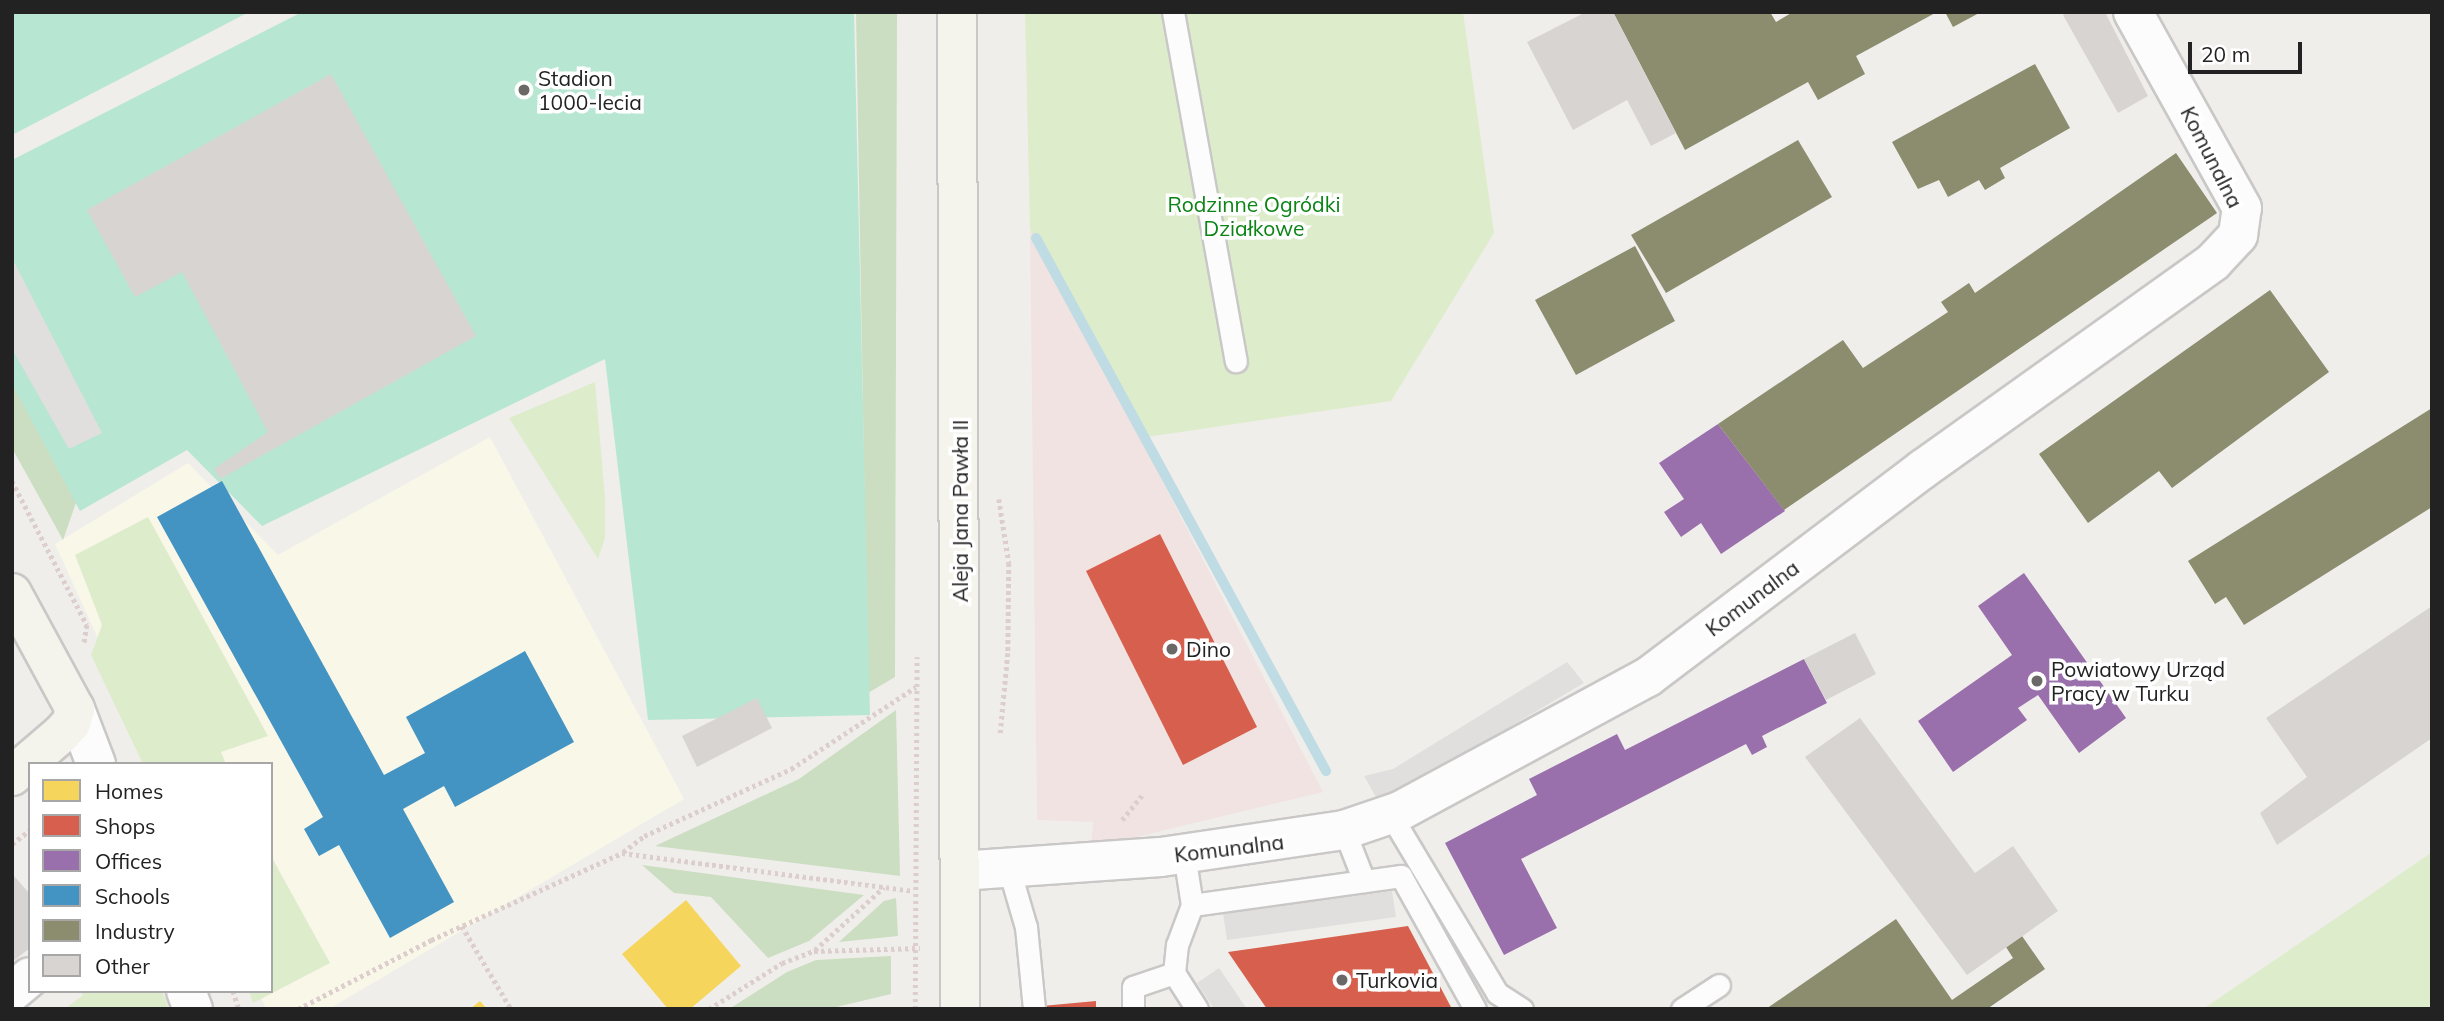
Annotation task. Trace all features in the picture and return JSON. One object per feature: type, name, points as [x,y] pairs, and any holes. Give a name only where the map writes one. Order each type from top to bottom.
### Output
[{"type":"main road","name":"Aleja Jana Pawła II","points":[[957,12],[960,1009]]},
{"type":"main road","points":[[12,593],[75,709],[71,723],[28,762]]},
{"type":"main road","points":[[12,776],[28,762]]},
{"type":"street","name":"Komunalna","points":[[960,871],[1184,854],[1344,830],[1390,814],[1525,747],[1648,677],[1923,469],[2213,261],[2238,235],[2242,208],[2133,12]]},
{"type":"street","points":[[75,709],[95,762]]},
{"type":"street","points":[[12,992],[28,979]]},
{"type":"lane","points":[[1173,12],[1236,361]]},
{"type":"lane","points":[[1390,814],[1497,993],[1522,1009]]},
{"type":"lane","points":[[1344,830],[1364,881]]},
{"type":"lane","points":[[1184,854],[1192,905],[1177,945],[1174,973],[1197,1009]]},
{"type":"lane","points":[[1009,869],[1026,927],[1034,1009]]},
{"type":"lane","points":[[1192,905],[1401,876],[1475,1009]]},
{"type":"lane","points":[[1133,1009],[1133,987],[1174,973]]},
{"type":"lane","points":[[1682,1009],[1719,985]]},
{"type":"path","points":[[298,1009],[462,926],[622,853],[644,836],[791,769],[917,686]]},
{"type":"path","points":[[12,844],[28,832]]},
{"type":"path","points":[[622,853],[914,891]]},
{"type":"path","points":[[814,951],[884,887]]},
{"type":"path","points":[[462,926],[511,1009]]},
{"type":"path","points":[[709,1009],[782,963],[814,951],[920,948]]},
{"type":"shaded area","points":[[1030,229],[1323,792],[1091,848],[1093,822],[1037,820]]},
{"type":"shaded area","points":[[12,258],[102,433],[69,449],[12,349]]},
{"type":"shaded area","points":[[490,437],[684,799],[329,1009],[266,1009],[259,993],[273,993],[273,762],[154,762],[55,544],[188,463],[278,555]]},
{"type":"shaded area","points":[[1567,662],[1584,683],[1405,789],[1376,797],[1364,776],[1393,769]]},
{"type":"shaded area","points":[[1392,891],[1396,917],[1227,940],[1223,914]]},
{"type":"shaded area","points":[[1219,968],[1247,1009],[1214,1009],[1197,983]]},
{"type":"green space","points":[[12,12],[249,12],[12,135]]},
{"type":"green space","points":[[302,12],[854,12],[870,715],[648,720],[605,359],[262,526],[187,450],[80,511],[12,384],[12,160]]},
{"type":"green space","points":[[856,12],[897,12],[895,677],[868,693]]},
{"type":"green space","name":"Rodzinne Ogródki Działkowe","points":[[1025,12],[1463,12],[1494,233],[1391,401],[1140,438],[1030,229]]},
{"type":"green space","points":[[12,349],[85,477],[63,540],[12,448]]},
{"type":"green space","points":[[595,382],[605,497],[605,538],[598,559],[509,418]]},
{"type":"green space","points":[[148,517],[268,736],[221,752],[225,762],[142,762],[91,655],[102,625],[75,555]]},
{"type":"green space","points":[[896,710],[900,876],[655,846],[799,779]]},
{"type":"green space","points":[[2432,852],[2432,1009],[2203,1009],[2367,897]]},
{"type":"green space","points":[[273,860],[330,963],[273,993]]},
{"type":"green space","points":[[642,865],[864,895],[809,941],[768,958],[711,897],[674,893]]},
{"type":"green space","points":[[896,898],[898,936],[839,942],[884,901]]},
{"type":"green space","points":[[891,956],[891,994],[828,1009],[729,1009],[787,972],[816,960]]},
{"type":"green space","points":[[82,993],[163,993],[169,1009],[65,1009],[83,995]]},
{"type":"green space","points":[[250,993],[272,993],[253,1003]]},
{"type":"building: Homes","points":[[686,900],[741,966],[690,1009],[668,1009],[622,954]]},
{"type":"building: Homes","points":[[480,1001],[487,1009],[470,1009]]},
{"type":"building: Shops","name":"Dino","points":[[1160,534],[1257,727],[1183,765],[1086,571]]},
{"type":"building: Shops","name":"Turkovia","points":[[1408,926],[1452,1009],[1267,1009],[1228,952]]},
{"type":"building: Shops","points":[[1096,1001],[1096,1009],[1042,1009],[1042,1006]]},
{"type":"building: Offices","points":[[1718,424],[1785,511],[1721,554],[1701,523],[1681,537],[1664,512],[1684,499],[1659,463]]},
{"type":"building: Offices","name":"Powiatowy Urząd Pracy w Turku","points":[[2024,573],[2126,718],[2079,753],[2038,695],[2018,708],[2027,720],[1953,772],[1918,721],[2012,655],[1978,606]]},
{"type":"building: Offices","points":[[1804,659],[1827,703],[1762,736],[1767,747],[1752,755],[1746,744],[1521,859],[1557,928],[1504,955],[1445,843],[1537,795],[1529,779],[1617,734],[1625,750]]},
{"type":"building: Schools","points":[[222,481],[384,775],[425,753],[406,717],[525,651],[574,742],[455,807],[444,786],[403,809],[454,902],[390,938],[339,845],[319,856],[304,829],[323,817],[157,517]]},
{"type":"building: Industry","points":[[1613,12],[1770,12],[1776,22],[1793,12],[1937,12],[1856,56],[1865,74],[1818,100],[1808,82],[1685,150]]},
{"type":"building: Industry","points":[[1945,12],[1981,12],[1953,27]]},
{"type":"building: Industry","points":[[2035,64],[2070,128],[2000,168],[2005,178],[1985,190],[1979,180],[1948,197],[1939,180],[1918,189],[1892,142]]},
{"type":"building: Industry","points":[[1798,140],[1832,197],[1666,293],[1631,235]]},
{"type":"building: Industry","points":[[2176,153],[2217,213],[1784,510],[1718,424],[1843,340],[1863,368],[1948,312],[1941,302],[1969,283],[1975,293]]},
{"type":"building: Industry","points":[[1635,246],[1675,321],[1576,375],[1535,300]]},
{"type":"building: Industry","points":[[2270,290],[2329,372],[2172,488],[2159,471],[2088,523],[2039,454]]},
{"type":"building: Industry","points":[[2432,408],[2432,507],[2244,625],[2226,597],[2215,604],[2188,561]]},
{"type":"building: Industry","points":[[1896,919],[1952,1000],[2013,958],[2006,947],[2022,936],[2045,969],[1987,1009],[1766,1009]]},
{"type":"building: Other","points":[[1586,12],[1613,12],[1676,133],[1651,146],[1627,100],[1573,130],[1527,42]]},
{"type":"building: Other","points":[[2068,12],[2105,12],[2148,96],[2118,113],[2063,15]]},
{"type":"building: Other","points":[[331,74],[476,336],[220,479],[214,469],[268,432],[182,272],[135,297],[87,210]]},
{"type":"building: Other","points":[[2432,606],[2432,738],[2277,845],[2260,813],[2307,777],[2266,718]]},
{"type":"building: Other","points":[[1855,633],[1876,674],[1826,700],[1804,659]]},
{"type":"building: Other","points":[[757,698],[772,728],[697,767],[682,736]]},
{"type":"building: Other","points":[[1860,718],[1975,873],[2013,846],[2058,911],[1967,975],[1805,757]]},
{"type":"building: Other","points":[[14,876],[28,892],[28,950],[12,962]]},
{"type":"waterway","points":[[1036,238],[1326,771]]},
{"type":"place","name":"Stadion 1000-lecia","points":[[524,90]]},
{"type":"place","name":"Dino","points":[[1172,649]]},
{"type":"place","name":"Powiatowy Urząd Pracy w Turku","points":[[2037,681]]},
{"type":"place","name":"Turkovia","points":[[1342,980]]}]
